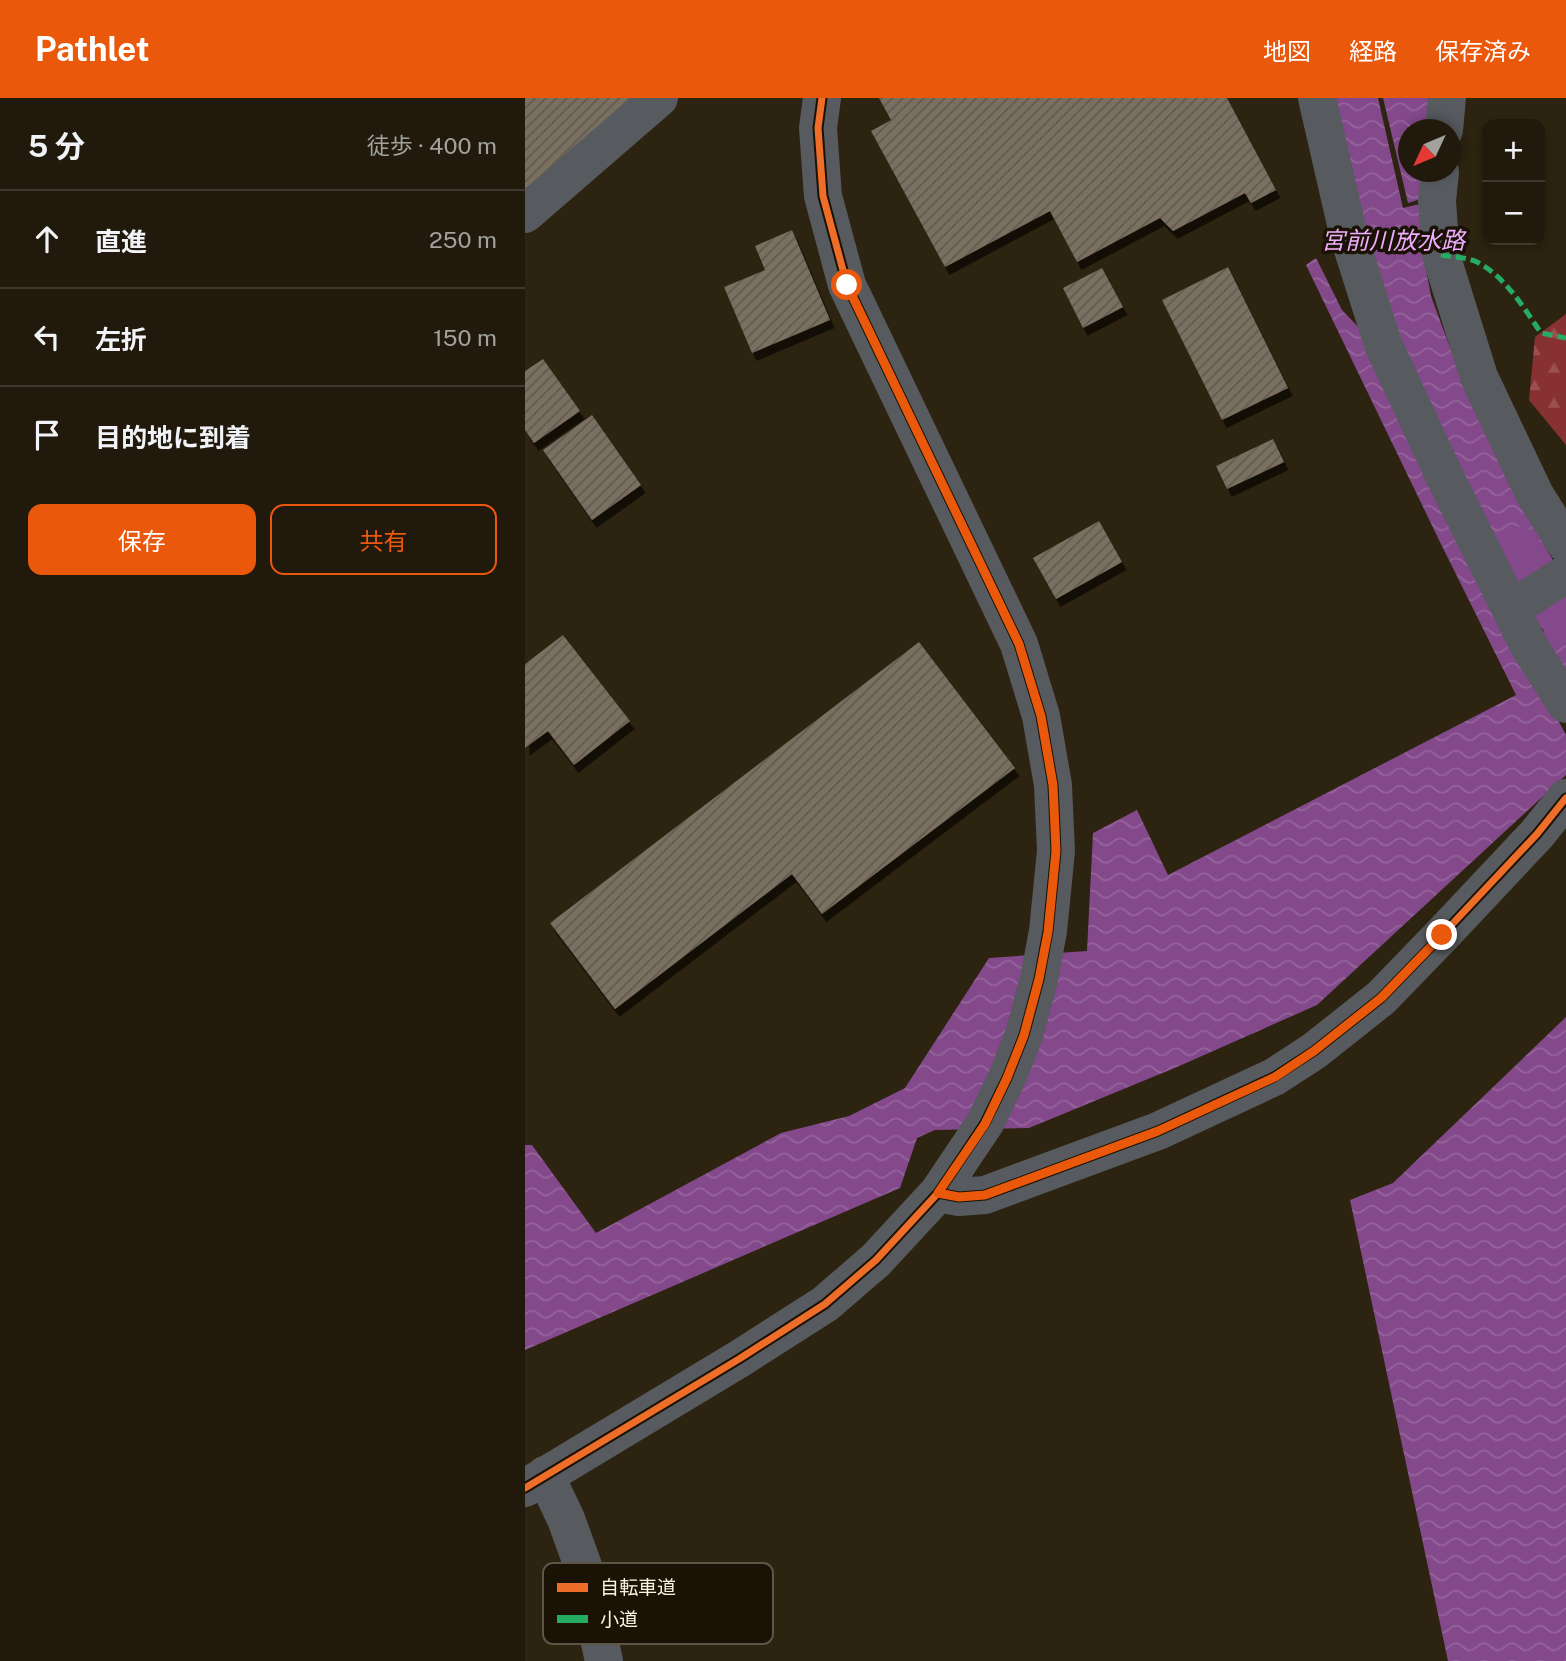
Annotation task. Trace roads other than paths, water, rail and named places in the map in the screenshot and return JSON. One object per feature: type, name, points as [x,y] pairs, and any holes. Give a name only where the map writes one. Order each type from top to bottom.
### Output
[{"type":"street","points":[[525,214],[659,98]]},
{"type":"street","points":[[582,1563],[566,1519],[535,1481],[739,1359],[825,1304],[876,1260],[938,1193],[985,1124],[1024,1035],[1048,932],[1056,851],[1053,785],[1041,716],[1019,644],[847,285],[823,196],[818,128],[822,98]]},
{"type":"street","points":[[1317,98],[1349,237],[1383,344],[1444,475],[1516,606],[1529,646],[1566,704]]},
{"type":"street","points":[[1445,119],[1447,98]]},
{"type":"street","points":[[1439,182],[1437,201],[1441,255],[1479,377],[1566,564],[1516,606]]},
{"type":"street","points":[[938,1193],[959,1197],[985,1195],[1158,1131],[1275,1077],[1314,1051],[1381,998],[1537,834],[1566,798]]},
{"type":"water","name":"宮前川放水路","points":[[1329,98],[1378,98],[1403,208],[1424,203],[1423,252],[1431,296],[1462,380],[1512,489],[1553,560],[1527,610],[1404,365]]},
{"type":"water","points":[[1383,98],[1436,98],[1433,119],[1398,119],[1398,161]]},
{"type":"water","points":[[1403,182],[1426,182],[1424,198],[1408,203]]},
{"type":"water","points":[[1316,258],[1342,310],[1365,334],[1492,595],[1566,735],[1566,775],[1317,1005],[1029,1128],[935,1130],[917,1138],[900,1188],[525,1350],[525,1145],[532,1145],[596,1233],[781,1133],[849,1116],[905,1088],[989,958],[1087,951],[1093,833],[1137,810],[1168,875],[1516,695],[1306,265]]},
{"type":"water","points":[[1566,615],[1566,675],[1537,636]]},
{"type":"water","points":[[1566,1017],[1566,1661],[1448,1661],[1350,1200],[1393,1183]]},
{"type":"waterway","name":"宮前川放水路","points":[[1517,550],[1546,596],[1566,621]]}]
